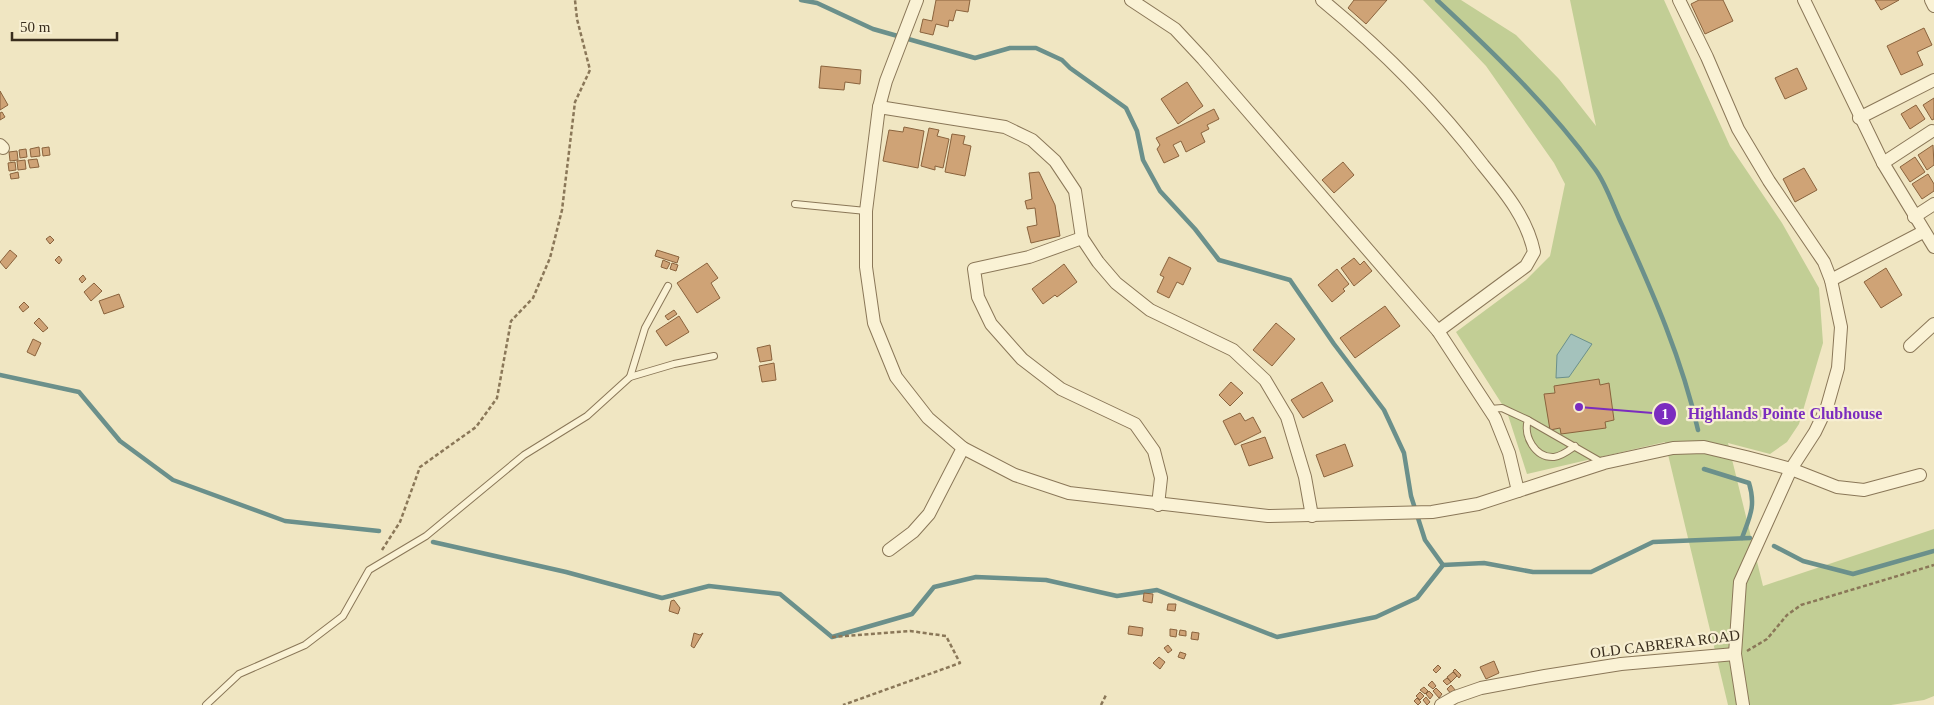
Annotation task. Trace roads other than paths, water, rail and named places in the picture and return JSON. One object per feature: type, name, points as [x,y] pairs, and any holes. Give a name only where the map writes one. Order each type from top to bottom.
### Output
[{"type":"street","points":[[917,0],[886,81],[879,107],[866,211],[866,267],[874,323],[896,377],[928,418],[963,448],[1015,475],[1069,493],[1158,505],[1268,516],[1432,512],[1478,504],[1604,463],[1673,448],[1704,448],[1790,469],[1837,487],[1864,490],[1920,475]]},
{"type":"street","points":[[1131,0],[1175,29],[1203,59],[1438,331],[1489,409],[1509,453],[1518,491]]},
{"type":"street","points":[[1322,0],[1359,30],[1420,89],[1458,132],[1512,202],[1530,234],[1534,252],[1526,266],[1438,331]]},
{"type":"street","points":[[1679,0],[1707,57],[1738,129],[1769,181],[1814,244],[1831,280],[1841,327],[1838,368],[1827,407],[1815,432],[1790,469],[1740,582],[1736,654],[1743,705]]},
{"type":"street","points":[[1804,0],[1859,118],[1914,217],[1934,248]]},
{"type":"street","points":[[1931,0],[1934,6]]},
{"type":"street","points":[[1859,118],[1934,80]]},
{"type":"street","points":[[879,107],[1005,127],[1032,140],[1055,161],[1075,191],[1082,238],[1098,262],[1116,283],[1150,310],[1233,350],[1265,380],[1287,417],[1305,477],[1312,516]]},
{"type":"street","points":[[1883,162],[1932,131]]},
{"type":"street","points":[[1914,217],[1934,204]]},
{"type":"street","points":[[1831,280],[1923,232]]},
{"type":"street","points":[[1082,238],[1030,257],[974,269],[978,297],[991,324],[1022,359],[1061,389],[1135,424],[1154,451],[1161,478],[1158,505]]},
{"type":"street","points":[[1910,346],[1934,324]]},
{"type":"street","points":[[889,550],[913,532],[929,514],[963,448]]},
{"type":"street","name":"OLD CABRERA ROAD","points":[[1441,705],[1455,696],[1481,688],[1545,676],[1621,664],[1736,654]]},
{"type":"lane","points":[[795,204],[866,211]]},
{"type":"lane","points":[[630,377],[645,328],[668,286]]},
{"type":"lane","points":[[206,705],[239,674],[305,645],[343,616],[369,570],[426,536],[524,455],[587,416],[630,377],[674,364],[714,356]]},
{"type":"lane","points":[[1489,409],[1502,408],[1528,420],[1604,463]]},
{"type":"lane","points":[[1528,420],[1526,432],[1530,442],[1545,455],[1551,457],[1564,454],[1575,446]]},
{"type":"water","points":[[1571,334],[1592,344],[1569,377],[1556,378],[1557,355]]},
{"type":"waterway","points":[[801,0],[817,3],[873,29],[975,58],[1010,48],[1036,48],[1062,60],[1070,68],[1126,108],[1137,131],[1143,160],[1160,191],[1195,229],[1219,260],[1290,280],[1334,344],[1384,410],[1404,453],[1411,496],[1425,540],[1443,565]]},
{"type":"waterway","points":[[1437,0],[1500,60],[1540,102],[1578,146],[1599,175],[1666,327],[1684,378],[1698,430]]},
{"type":"waterway","points":[[0,375],[79,392],[120,441],[173,480],[285,521],[379,531]]},
{"type":"waterway","points":[[1704,469],[1749,483],[1752,505],[1750,517],[1742,538]]},
{"type":"waterway","points":[[433,542],[566,572],[662,598],[709,586],[780,594],[832,637],[912,614],[934,587],[976,577],[1046,580],[1117,596],[1157,590],[1277,637],[1376,617],[1417,598],[1443,565],[1484,563],[1533,572],[1591,572],[1653,542],[1750,538]]},
{"type":"waterway","points":[[1774,546],[1803,561],[1853,574],[1934,551]]},
{"type":"place","name":"Highlands Pointe Clubhouse","points":[[1579,407]]}]
